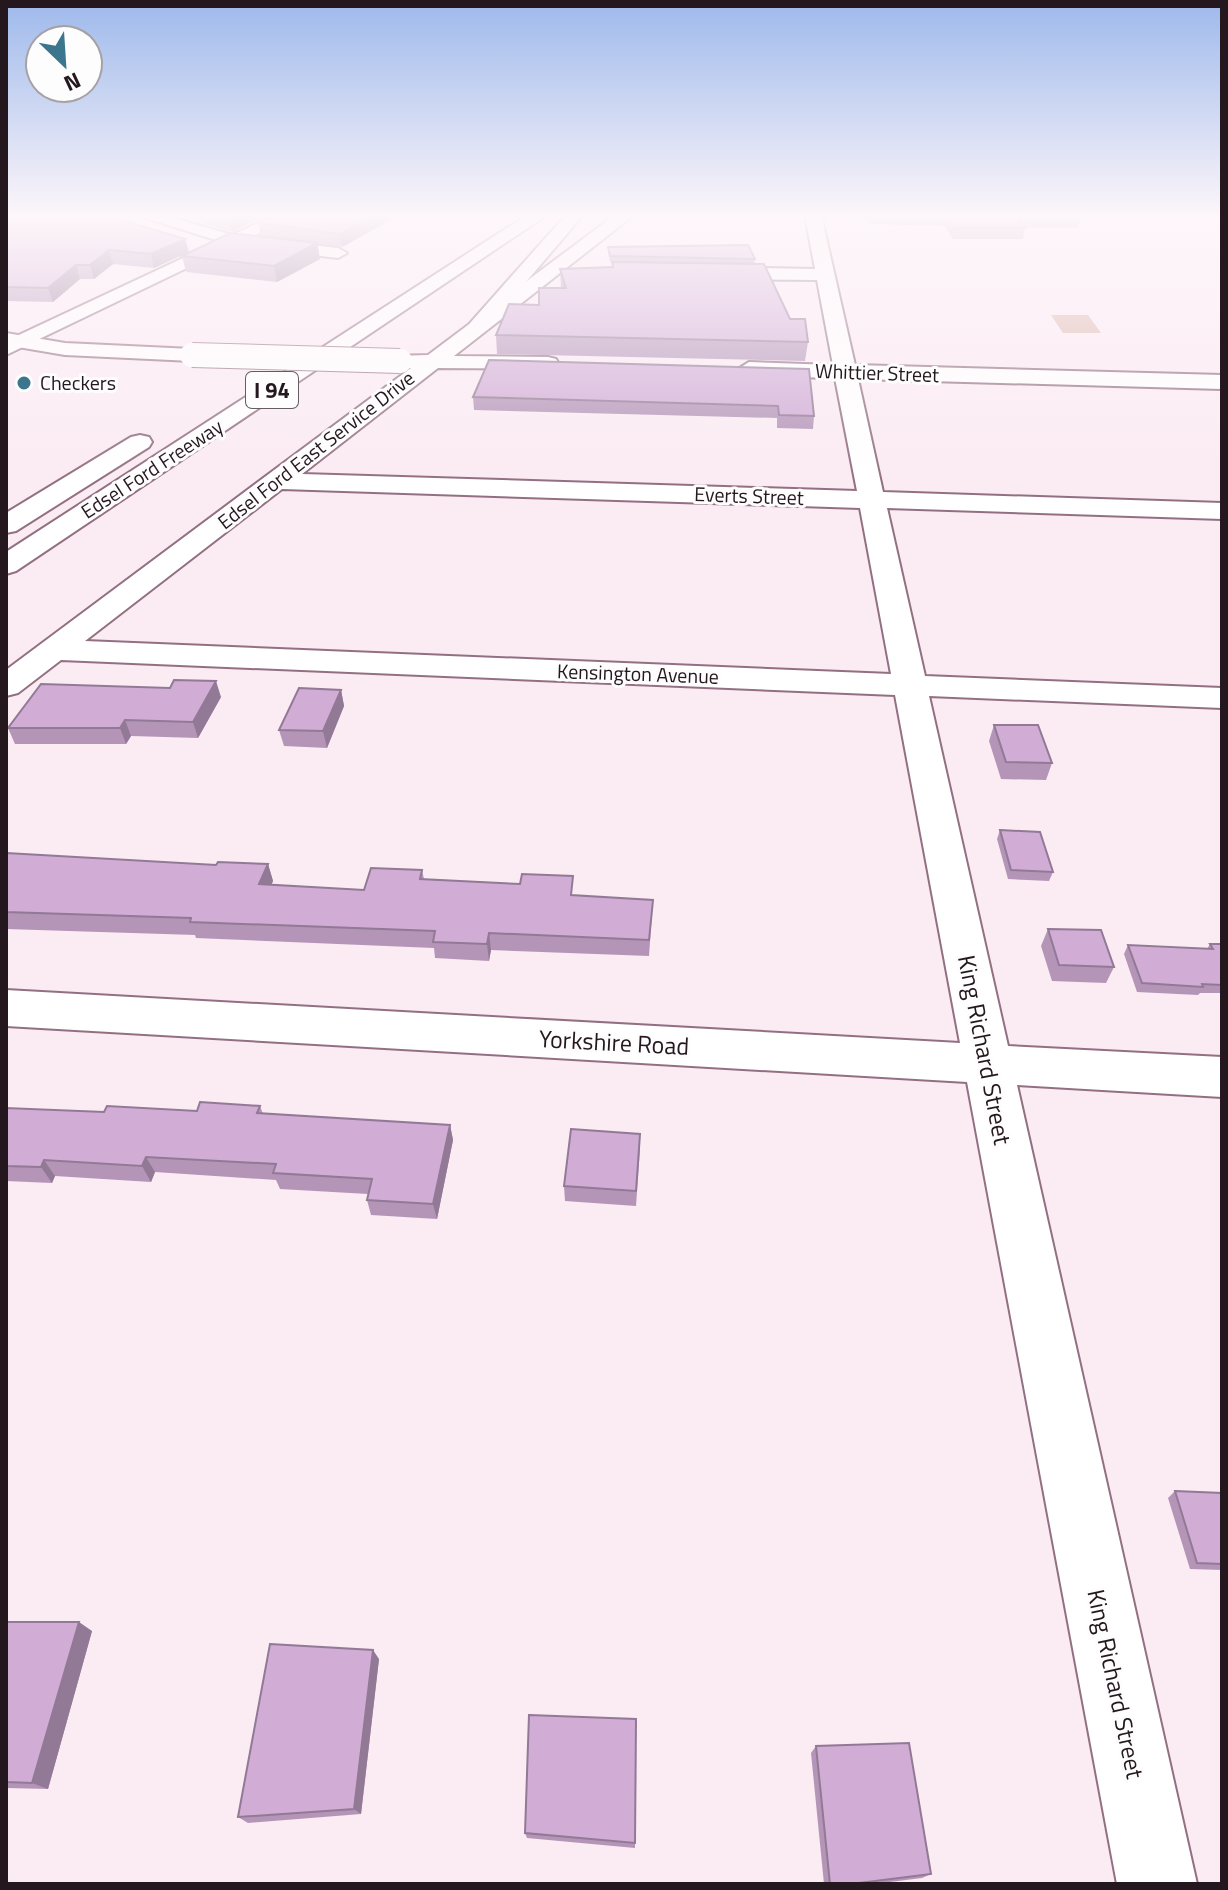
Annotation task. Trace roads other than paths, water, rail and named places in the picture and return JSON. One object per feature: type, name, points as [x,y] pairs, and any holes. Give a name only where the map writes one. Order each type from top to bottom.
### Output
[{"type":"main road","points":[[12,343],[99,303]]},
{"type":"main road","name":"Edsel Ford Freeway","points":[[6,565],[405,303]]},
{"type":"main road","points":[[478,326],[498,303]]},
{"type":"main road","name":"Edsel Ford East Service Drive","points":[[6,686],[509,303]]},
{"type":"main road","name":"King Richard Street","points":[[831,303],[1157,1884]]},
{"type":"main road","name":"I 94","points":[[241,378],[307,336]]},
{"type":"main road","points":[[12,343],[65,349],[192,355],[574,365]]},
{"type":"main road","name":"Whittier Street","points":[[733,369],[1222,382]]},
{"type":"main road","name":"Edsel Ford Freeway","points":[[6,525],[162,428]]},
{"type":"main road","name":"Everts Street","points":[[277,481],[1222,511]]},
{"type":"main road","name":"Kensington Avenue","points":[[54,650],[1222,698]]},
{"type":"main road","name":"Yorkshire Road","points":[[6,1008],[1222,1077]]},
{"type":"place","name":"Checkers","points":[[24,383]]}]
